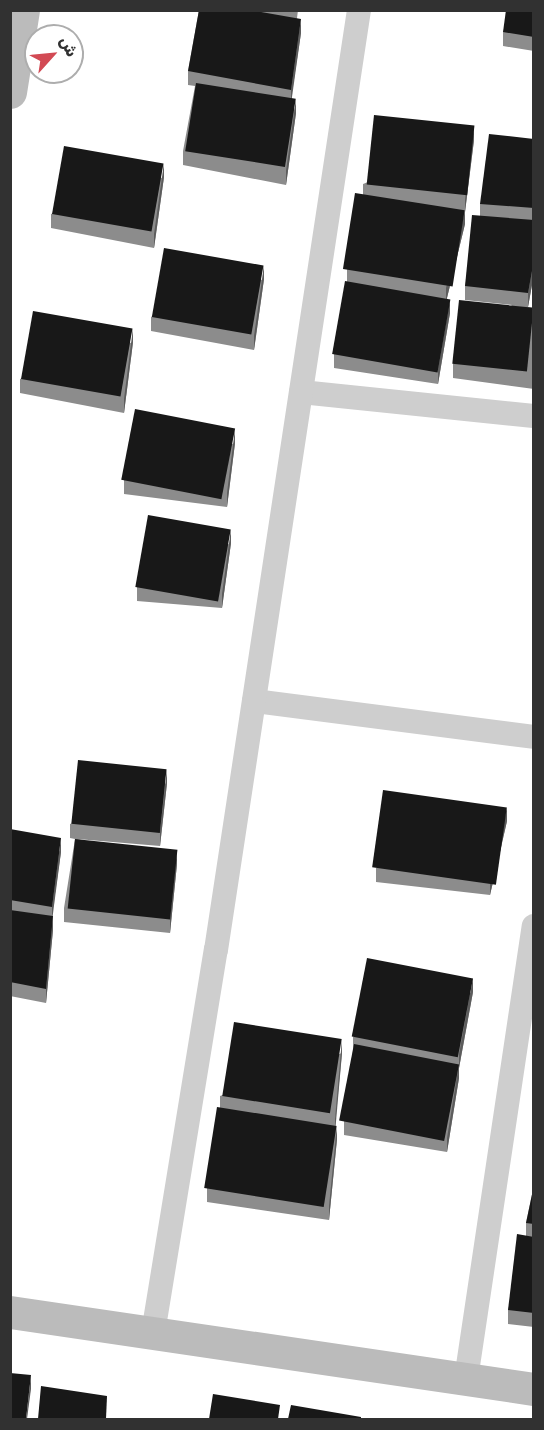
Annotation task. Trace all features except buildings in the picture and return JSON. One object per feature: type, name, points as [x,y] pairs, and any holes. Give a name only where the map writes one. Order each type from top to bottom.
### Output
[{"type":"main road","points":[[10,92],[23,10]]},
{"type":"main road","points":[[10,1312],[534,1389]]},
{"type":"street","points":[[153,1333],[255,700],[358,10]]},
{"type":"street","points":[[301,392],[534,416]]},
{"type":"street","points":[[255,700],[534,737]]},
{"type":"street","points":[[466,1379],[534,926]]}]
